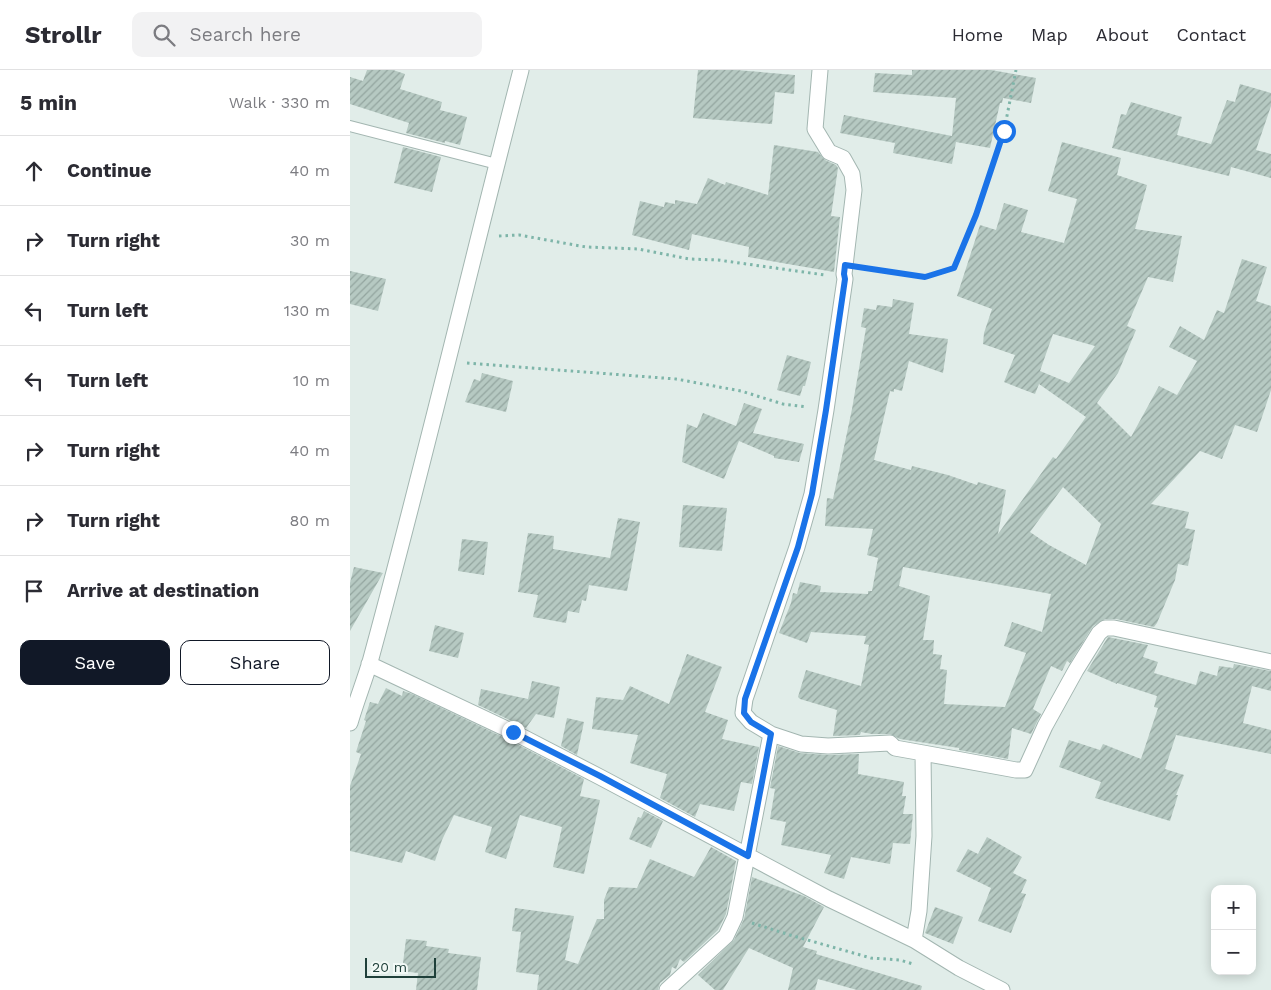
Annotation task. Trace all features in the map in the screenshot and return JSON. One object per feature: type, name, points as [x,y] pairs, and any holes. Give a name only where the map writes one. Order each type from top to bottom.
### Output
[{"type":"street","points":[[351,716],[369,664],[449,362],[478,236],[521,70]]},
{"type":"street","points":[[820,70],[815,129],[829,152],[843,158],[852,174],[854,190],[845,272],[812,494],[798,547],[745,699],[744,713],[751,722],[771,734],[801,744],[828,746],[890,742],[895,748],[1016,770],[1025,770],[1045,726],[1076,670],[1099,633],[1105,628],[1114,628],[1271,662]]},
{"type":"street","points":[[369,664],[557,754],[829,899],[914,940],[959,968],[1002,990]]},
{"type":"street","points":[[667,990],[726,936],[735,917],[771,734]]},
{"type":"street","points":[[914,940],[919,911],[924,836],[923,753]]},
{"type":"lane","points":[[350,126],[497,164]]},
{"type":"path","points":[[478,236],[519,235],[586,247],[638,249],[689,259],[925,277],[954,268],[976,215],[1004,131],[1016,70]]},
{"type":"path","points":[[449,362],[676,379],[741,391],[783,404],[826,410]]},
{"type":"path","points":[[735,917],[871,958],[900,960],[916,965]]},
{"type":"building","points":[[367,70],[393,70],[405,74],[400,89],[442,102],[440,110],[467,117],[460,145],[406,133],[409,123],[350,104],[350,77],[363,81]]},
{"type":"building","points":[[698,70],[736,70],[795,75],[794,94],[775,92],[772,124],[693,118]]},
{"type":"building","points":[[912,70],[991,70],[1036,78],[1031,103],[1003,98],[1002,103],[1000,103],[990,148],[956,142],[952,164],[893,153],[895,143],[840,133],[844,115],[952,136],[956,98],[873,92],[875,73],[912,75]]},
{"type":"building","points":[[1240,84],[1271,93],[1271,106],[1256,150],[1271,154],[1271,178],[1231,167],[1229,176],[1112,148],[1121,114],[1126,115],[1131,102],[1182,117],[1177,135],[1211,144],[1227,100],[1235,102]]},
{"type":"building","points":[[1062,142],[1121,158],[1117,175],[1147,185],[1135,229],[1182,236],[1173,282],[1148,277],[1127,326],[1136,330],[1118,373],[1097,403],[1131,437],[1159,386],[1177,395],[1197,361],[1169,347],[1180,326],[1204,340],[1217,310],[1224,313],[1242,259],[1267,267],[1256,301],[1271,306],[1271,390],[1257,432],[1235,425],[1222,459],[1200,451],[1151,504],[1189,512],[1185,528],[1195,530],[1188,566],[1178,564],[1175,580],[1157,623],[1154,627],[1116,619],[1105,619],[1093,626],[1070,663],[1067,661],[1062,671],[1051,666],[1033,709],[1041,714],[1031,734],[1012,728],[1008,759],[959,750],[959,748],[900,739],[890,734],[861,732],[860,735],[833,736],[837,710],[798,697],[806,670],[861,686],[869,645],[864,644],[866,636],[811,632],[807,643],[779,633],[793,593],[797,594],[800,582],[821,586],[820,592],[868,594],[868,591],[872,591],[878,558],[867,555],[873,529],[825,526],[827,498],[833,499],[852,409],[866,328],[861,327],[864,308],[876,310],[877,305],[892,307],[893,299],[914,303],[909,334],[948,339],[943,373],[909,361],[902,391],[894,389],[894,392],[890,391],[874,460],[911,470],[912,466],[977,485],[978,482],[1006,490],[998,534],[1053,457],[1056,459],[1086,417],[1039,384],[1035,394],[1004,382],[1015,355],[983,344],[984,333],[992,309],[957,296],[980,225],[996,230],[1004,203],[1028,210],[1021,232],[1064,243],[1077,199],[1048,191]],"holes":[[[1053,334],[1095,346],[1069,383],[1040,371]],[[1063,487],[1101,524],[1086,565],[1049,545],[1030,532]],[[903,567],[1051,594],[1042,632],[1012,622],[1004,646],[1026,653],[1005,707],[944,704],[947,670],[940,669],[942,655],[933,654],[934,640],[923,640],[930,596],[899,586]]]},
{"type":"building","points":[[774,145],[818,152],[825,160],[836,165],[838,168],[831,216],[840,217],[834,272],[748,257],[749,247],[692,234],[689,250],[632,235],[640,201],[664,207],[665,202],[675,204],[675,200],[697,204],[708,178],[725,185],[726,182],[768,195]]},
{"type":"building","points":[[403,147],[441,157],[432,192],[394,183]]},
{"type":"building","points":[[350,271],[386,279],[378,311],[350,304]]},
{"type":"building","points":[[787,355],[811,362],[805,386],[803,386],[800,396],[777,390]]},
{"type":"building","points":[[482,373],[513,381],[506,412],[465,402],[474,379],[480,381]]},
{"type":"building","points":[[744,403],[762,409],[753,433],[804,444],[799,462],[774,458],[774,456],[739,441],[724,479],[682,462],[687,424],[697,428],[703,413],[736,426]]},
{"type":"building","points":[[683,505],[727,508],[722,551],[679,547]]},
{"type":"building","points":[[618,518],[640,522],[627,591],[589,585],[586,601],[582,600],[579,613],[568,611],[566,623],[533,617],[538,595],[518,592],[528,533],[554,536],[553,549],[610,558]]},
{"type":"building","points":[[462,539],[488,542],[484,575],[458,571]]},
{"type":"building","points":[[354,567],[383,573],[350,631],[350,583]]},
{"type":"building","points":[[435,625],[464,633],[458,658],[429,651]]},
{"type":"building","points":[[1108,637],[1148,645],[1143,657],[1158,662],[1154,673],[1196,685],[1200,671],[1217,676],[1219,666],[1233,668],[1234,664],[1271,671],[1271,691],[1252,686],[1243,723],[1271,730],[1271,754],[1176,735],[1165,769],[1184,775],[1176,795],[1178,795],[1170,821],[1095,798],[1101,782],[1059,767],[1069,740],[1100,750],[1103,744],[1141,759],[1158,708],[1154,707],[1157,696],[1117,684],[1087,671]]},
{"type":"building","points":[[687,654],[722,667],[705,712],[728,720],[722,739],[759,747],[752,784],[741,782],[734,811],[700,804],[695,817],[660,798],[667,774],[630,763],[638,735],[592,729],[596,697],[623,700],[630,686],[669,704]]},
{"type":"building","points":[[532,681],[560,687],[554,718],[536,714],[526,728],[478,705],[481,689],[528,699]]},
{"type":"building","points":[[386,688],[402,696],[403,691],[412,694],[509,740],[584,779],[580,796],[600,800],[584,874],[553,867],[562,827],[520,815],[506,859],[485,852],[492,827],[454,815],[442,840],[435,861],[406,851],[402,863],[350,851],[350,786],[361,754],[356,752],[370,702],[378,704]]},
{"type":"building","points":[[567,718],[584,722],[577,755],[561,746]]},
{"type":"building","points":[[778,746],[800,753],[828,755],[859,754],[858,774],[904,782],[902,796],[906,796],[903,814],[913,814],[910,844],[893,843],[890,864],[851,857],[844,879],[824,873],[831,855],[781,845],[786,822],[770,819],[775,789],[770,788]]},
{"type":"building","points":[[644,811],[663,821],[651,848],[629,839],[638,817],[641,818]]},
{"type":"building","points":[[987,837],[1022,857],[1013,873],[1027,880],[1021,893],[1026,894],[1011,933],[978,921],[991,888],[956,871],[968,849],[978,854]]},
{"type":"building","points":[[711,847],[736,861],[726,914],[718,930],[684,962],[680,959],[676,969],[672,967],[670,975],[660,983],[658,990],[537,990],[539,975],[516,972],[521,932],[512,931],[515,908],[574,916],[565,960],[578,964],[597,919],[604,919],[604,900],[609,887],[637,888],[650,859],[694,877]]},
{"type":"building","points":[[752,877],[804,896],[824,907],[803,947],[817,951],[816,954],[922,986],[921,990],[857,990],[818,979],[815,990],[788,990],[793,968],[749,948],[723,990],[715,990],[698,975],[734,940],[744,919]]},
{"type":"building","points":[[935,907],[963,917],[953,944],[925,933]]},
{"type":"building","points":[[406,939],[427,941],[426,946],[449,949],[448,953],[481,957],[477,990],[416,990],[418,973],[402,971]]},
{"type":"route","points":[[513,732],[600,776],[748,856],[771,734],[751,722],[744,713],[745,699],[798,547],[812,494],[845,279],[845,265],[925,277],[954,268],[976,215],[1004,131]]}]
